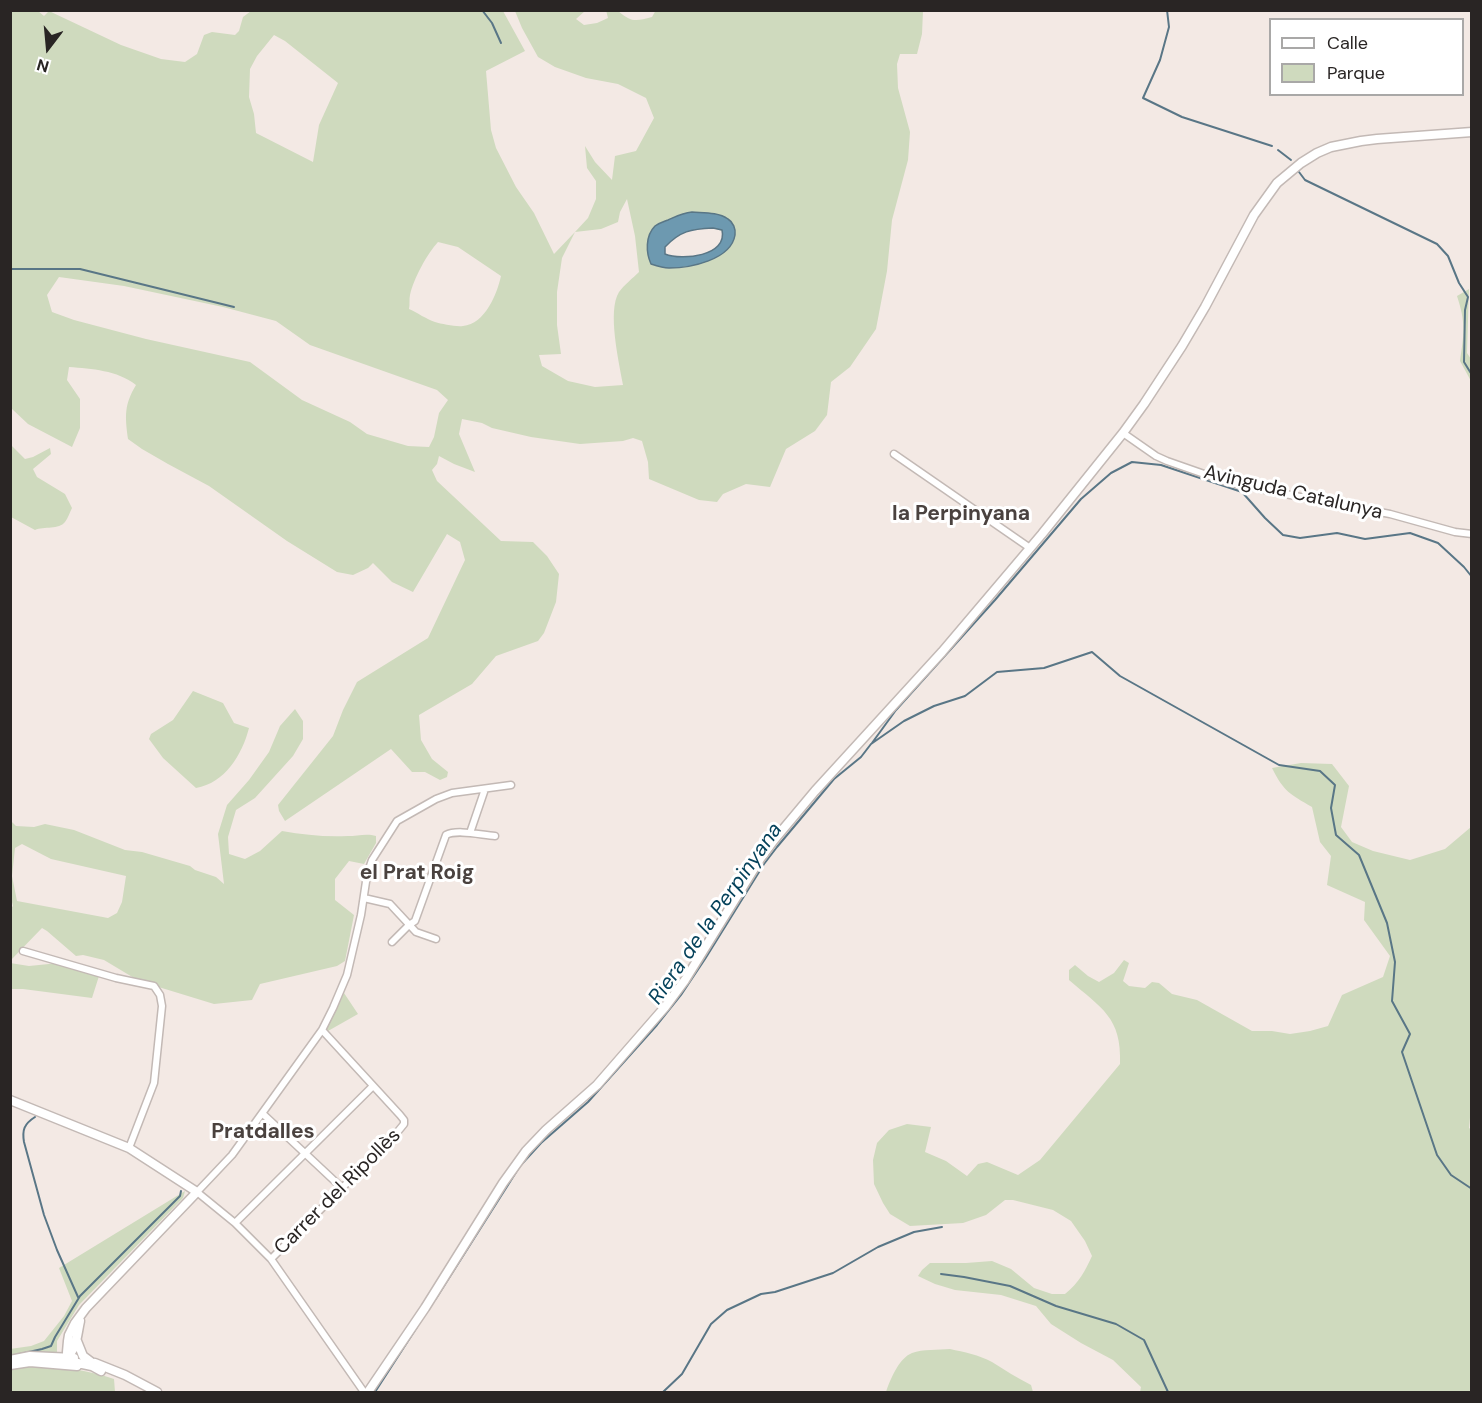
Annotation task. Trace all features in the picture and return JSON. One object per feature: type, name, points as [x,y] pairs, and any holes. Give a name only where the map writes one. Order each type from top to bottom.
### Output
[{"type":"street","points":[[10,1100],[129,1148],[197,1192],[235,1223],[271,1259],[366,1392],[425,1308],[483,1214],[526,1151],[597,1085],[665,1007],[685,980],[774,840],[815,791],[936,659],[1123,433],[1182,346],[1254,215],[1270,191],[1292,169],[1317,153],[1345,144],[1377,139],[1472,132]]},
{"type":"street","name":"Avinguda Catalunya","points":[[1123,433],[1161,458],[1227,482],[1390,514],[1455,532],[1472,534]]},
{"type":"street","points":[[894,454],[1030,548]]},
{"type":"street","points":[[101,1371],[92,1366],[73,1362],[69,1357],[81,1315],[232,1155],[322,1030],[347,975],[367,874],[372,860],[397,821],[442,796],[511,785]]},
{"type":"street","points":[[470,833],[485,789]]},
{"type":"street","points":[[392,942],[415,921],[446,835],[470,833],[495,836]]},
{"type":"street","points":[[364,898],[390,904],[416,932],[436,939]]},
{"type":"street","points":[[23,951],[116,978],[154,986],[160,995],[162,1006],[154,1083],[129,1148]]},
{"type":"street","points":[[235,1223],[373,1086],[322,1030]]},
{"type":"street","name":"Carrer del Ripollès","points":[[271,1259],[395,1136],[404,1124],[400,1115],[373,1086]]},
{"type":"street","points":[[263,1114],[342,1188]]},
{"type":"street","points":[[49,1356],[72,1341]]},
{"type":"street","points":[[72,1341],[83,1356],[91,1362]]},
{"type":"street","points":[[10,1360],[30,1356],[69,1357],[91,1362],[125,1375],[157,1392]]},
{"type":"street","points":[[10,1365],[42,1360],[61,1360],[69,1357]]},
{"type":"street","points":[[30,1362],[101,1371],[141,1384]]},
{"type":"green space","points":[[606,10],[618,11],[627,18],[638,20],[652,17],[656,10],[923,11],[922,34],[917,54],[900,54],[897,64],[898,88],[910,132],[908,160],[892,220],[887,271],[876,329],[850,367],[831,382],[827,415],[815,431],[786,449],[770,487],[746,484],[723,494],[717,502],[699,500],[649,479],[648,462],[642,441],[633,438],[623,441],[580,444],[531,437],[462,419],[459,434],[475,472],[439,456],[432,470],[437,481],[501,541],[533,542],[547,556],[559,574],[556,602],[544,633],[538,641],[496,656],[472,684],[419,715],[421,740],[432,759],[448,772],[447,777],[440,780],[425,772],[412,772],[391,749],[285,821],[278,805],[333,736],[357,682],[428,638],[465,560],[460,542],[447,534],[413,592],[392,582],[373,563],[353,575],[337,572],[287,541],[209,486],[128,439],[126,411],[136,385],[129,380],[104,371],[69,367],[67,380],[80,399],[80,428],[72,447],[28,424],[11,408],[11,11],[38,11],[44,16],[49,11],[121,45],[161,59],[185,62],[197,54],[204,35],[212,32],[235,35],[239,31],[243,17],[251,11],[503,11],[525,51],[486,71],[491,130],[496,148],[516,187],[534,213],[554,254],[588,218],[596,199],[596,181],[587,168],[585,146],[595,162],[612,180],[615,156],[636,151],[654,118],[646,98],[618,84],[586,78],[555,67],[538,57],[515,11],[585,11],[576,19],[584,25],[608,18]],"holes":[[[274,35],[338,83],[319,125],[313,162],[256,133],[249,97],[250,69]],[[627,199],[635,236],[639,272],[619,292],[614,311],[615,337],[623,385],[595,387],[568,381],[542,366],[539,355],[561,354],[557,325],[557,292],[562,258],[575,232],[601,229],[618,222]],[[713,228],[722,231],[722,239],[718,246],[702,255],[692,257],[665,255],[665,247],[676,237],[692,230]],[[438,242],[458,247],[501,276],[489,307],[478,320],[471,324],[457,326],[438,323],[409,309],[410,295],[415,281]],[[59,277],[124,286],[223,307],[276,321],[310,345],[437,390],[448,400],[439,413],[434,437],[429,447],[408,446],[367,434],[350,422],[302,400],[250,362],[146,339],[52,312],[47,295]]]},
{"type":"green space","points":[[1469,289],[1467,353],[1471,359],[1471,381],[1460,361],[1463,328],[1457,296]]},
{"type":"green space","points":[[10,444],[25,459],[50,448],[51,454],[33,469],[37,477],[65,494],[72,508],[62,524],[35,530],[11,517]]},
{"type":"green space","points":[[193,691],[223,703],[234,723],[249,728],[237,758],[224,774],[196,788],[163,758],[149,739],[151,734],[173,720]]},
{"type":"green space","points":[[295,709],[303,721],[303,739],[293,756],[255,798],[236,810],[228,837],[229,854],[245,859],[260,851],[282,831],[323,836],[376,836],[376,843],[364,864],[349,861],[335,879],[335,900],[354,915],[345,961],[337,966],[260,984],[252,1000],[214,1004],[139,981],[104,960],[83,955],[76,956],[42,928],[11,960],[11,908],[13,906],[10,894],[11,821],[16,826],[34,827],[45,824],[74,830],[125,850],[142,852],[190,866],[216,877],[224,884],[218,834],[227,805],[269,752],[280,726]],"holes":[[[22,844],[51,859],[126,876],[122,902],[117,913],[108,918],[17,901],[12,876],[15,848]]]},
{"type":"green space","points":[[1301,763],[1332,764],[1349,786],[1341,827],[1352,842],[1373,851],[1410,860],[1445,849],[1471,827],[1472,1097],[1469,1128],[1472,1130],[1471,1392],[1140,1392],[1141,1387],[1113,1360],[1051,1324],[1036,1306],[1001,1295],[955,1290],[918,1276],[930,1263],[992,1261],[1011,1269],[1034,1288],[1052,1294],[1065,1294],[1074,1286],[1092,1256],[1071,1221],[1053,1210],[1005,1200],[986,1215],[963,1223],[910,1226],[890,1214],[874,1184],[873,1160],[877,1143],[889,1130],[907,1124],[931,1127],[925,1152],[946,1161],[967,1176],[978,1164],[987,1162],[1018,1175],[1040,1160],[1120,1064],[1120,1048],[1113,1024],[1100,1006],[1069,980],[1069,970],[1075,965],[1099,982],[1114,973],[1124,960],[1129,963],[1123,981],[1129,986],[1145,988],[1152,982],[1159,983],[1172,994],[1197,1000],[1252,1031],[1290,1034],[1328,1026],[1342,995],[1383,977],[1390,956],[1364,920],[1365,902],[1327,885],[1331,856],[1320,842],[1312,807],[1288,792],[1272,768]]},
{"type":"green space","points":[[10,963],[29,966],[59,963],[99,976],[92,998],[11,989]]},
{"type":"green space","points":[[344,993],[358,1014],[328,1031],[326,1030]]},
{"type":"green space","points":[[185,1191],[183,1198],[79,1305],[57,1341],[57,1352],[11,1359],[10,1349],[31,1346],[44,1341],[64,1316],[72,1301],[59,1268]]},
{"type":"green space","points":[[950,1349],[992,1362],[1031,1385],[1033,1392],[886,1392],[896,1370],[907,1356],[921,1351]]},
{"type":"green space","points":[[33,1366],[74,1369],[114,1379],[115,1392],[11,1392],[11,1369]]},
{"type":"water","points":[[692,212],[715,214],[728,219],[735,230],[732,244],[718,256],[698,264],[669,268],[651,264],[647,245],[649,235],[655,226]],"holes":[[[713,228],[722,230],[722,239],[711,251],[682,257],[665,254],[665,247],[686,232]]]},
{"type":"waterway","points":[[482,10],[492,23],[501,43]]},
{"type":"waterway","points":[[1167,10],[1169,27],[1160,60],[1143,98],[1182,117],[1272,146]]},
{"type":"waterway","points":[[1278,150],[1291,160]]},
{"type":"waterway","points":[[1299,172],[1305,180],[1437,244],[1448,256],[1459,283],[1468,297],[1465,310],[1464,362],[1472,375]]},
{"type":"waterway","points":[[10,269],[80,269],[234,307]]},
{"type":"waterway","points":[[872,743],[896,710],[995,600],[1081,499],[1111,473],[1132,462],[1161,465],[1242,492],[1283,535],[1300,538],[1337,533],[1365,539],[1410,533],[1438,543],[1472,577]]},
{"type":"waterway","name":"Riera de la Perpinyana","points":[[435,1300],[520,1166],[541,1143],[588,1102],[657,1025],[705,959],[764,864],[834,779],[861,757],[871,744],[904,721],[934,706],[965,696],[997,672],[1044,668],[1092,652],[1120,676],[1279,765],[1320,771],[1335,785],[1331,808],[1336,835],[1359,855],[1387,923],[1395,962],[1392,1001],[1410,1034],[1402,1052],[1437,1155],[1451,1175],[1472,1189]]},
{"type":"waterway","points":[[35,1117],[28,1122],[25,1128],[24,1142],[44,1215],[78,1297]]},
{"type":"waterway","points":[[11,1356],[51,1346],[80,1296],[180,1196],[181,1191]]},
{"type":"waterway","points":[[663,1392],[682,1374],[711,1324],[727,1310],[761,1294],[775,1292],[833,1273],[878,1247],[914,1232],[942,1227]]},
{"type":"waterway","points":[[941,1274],[1010,1286],[1056,1306],[1116,1324],[1144,1340],[1168,1392]]},
{"type":"waterway","name":"Riera de la Perpinyana","points":[[375,1392],[417,1327]]},
{"type":"district","name":"la Perpinyana","points":[[961,514]]},
{"type":"district","name":"el Prat Roig","points":[[417,873]]},
{"type":"district","name":"Pratdalles","points":[[263,1132]]}]
